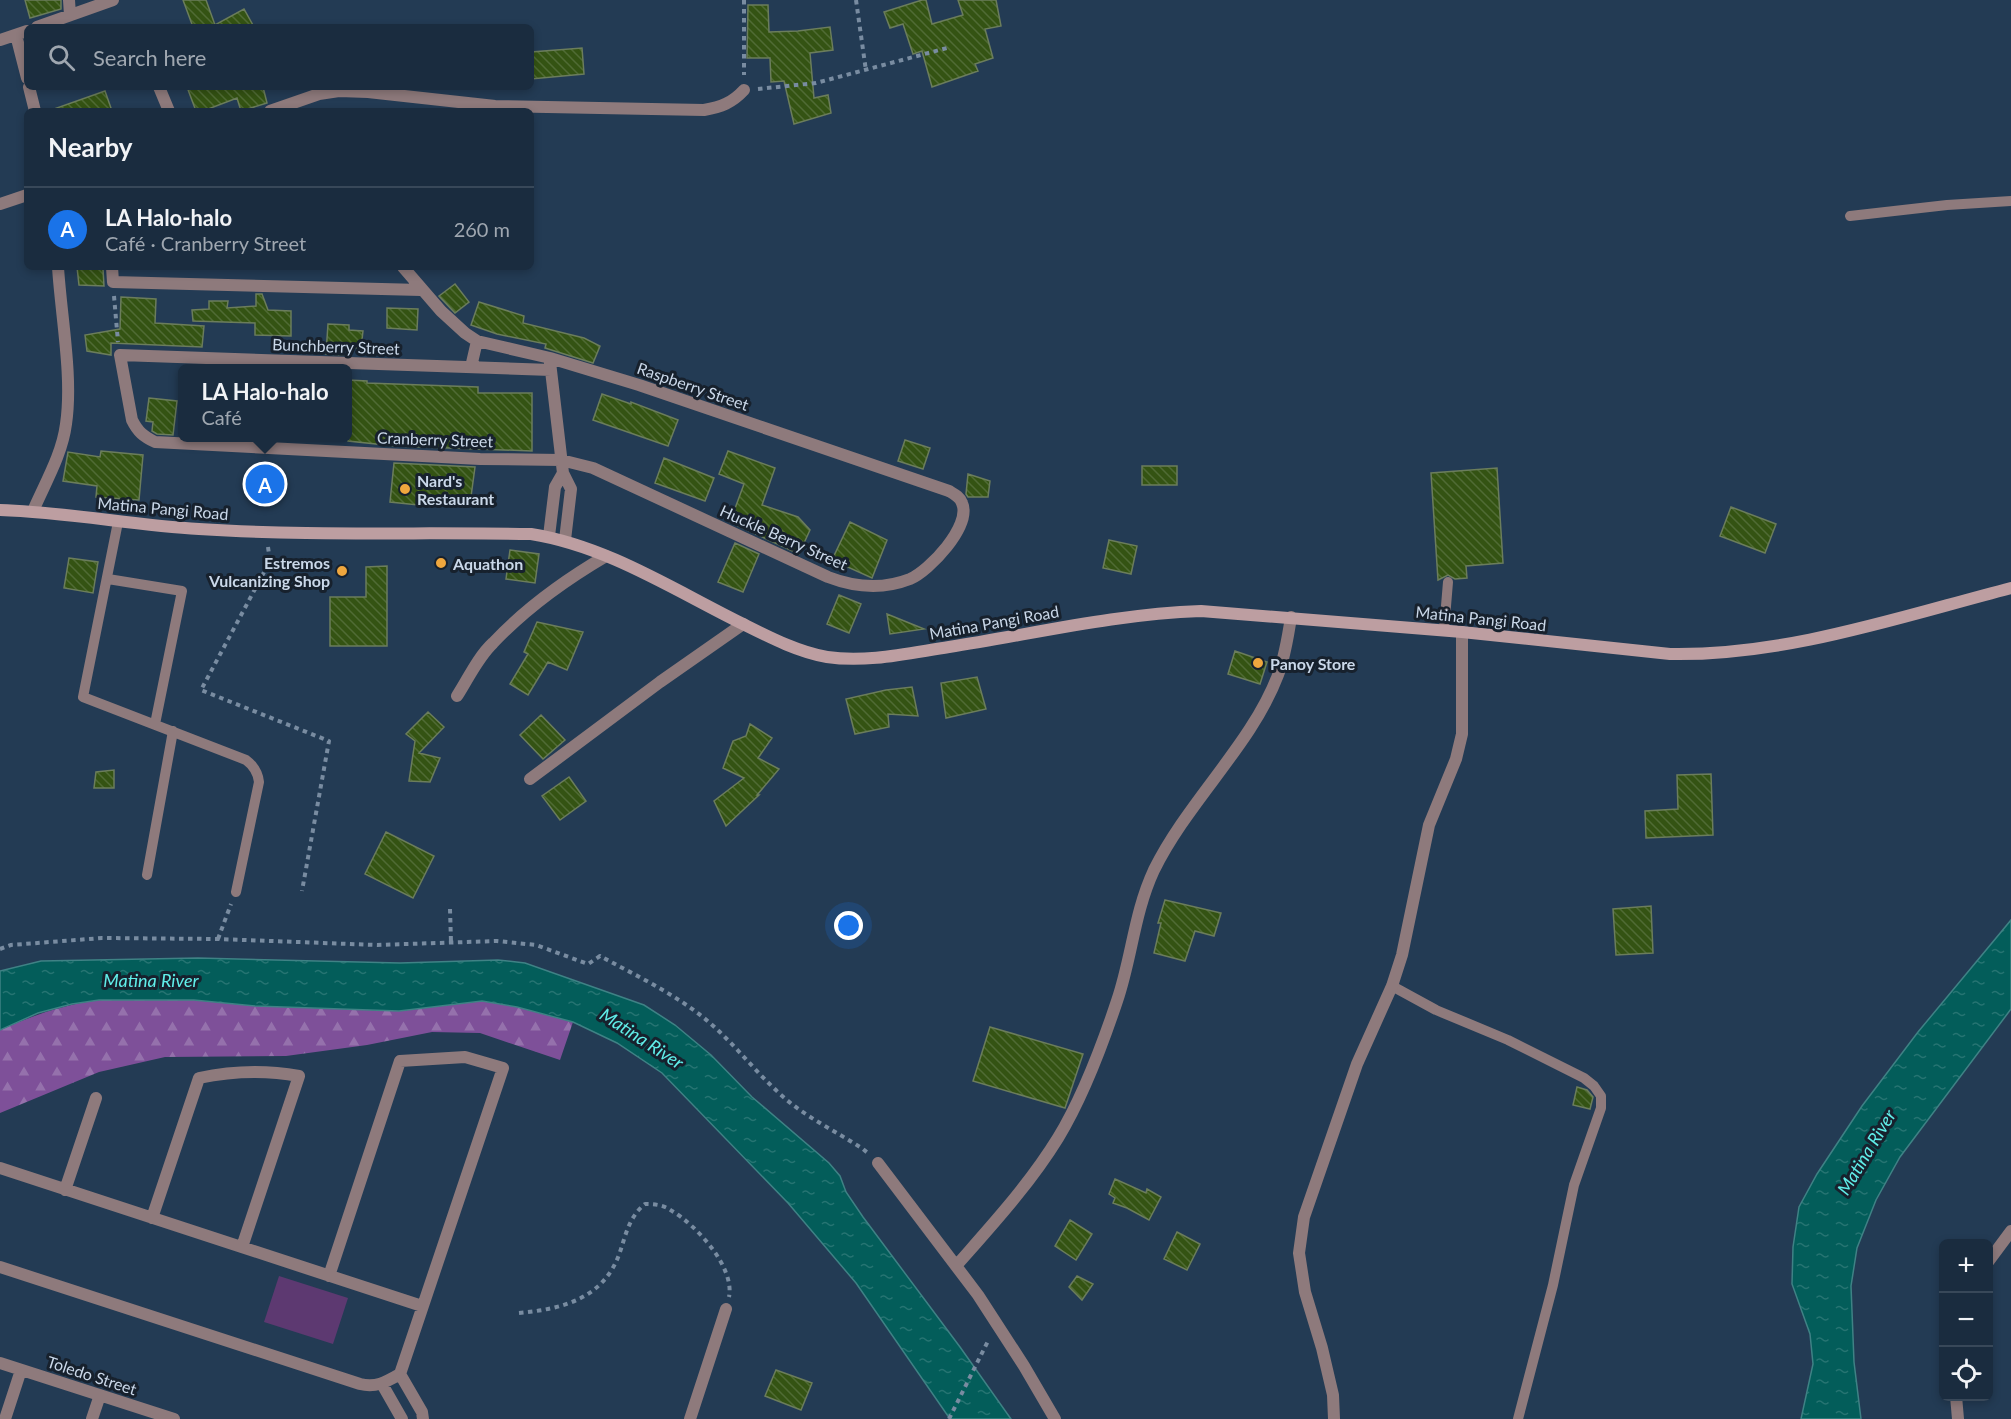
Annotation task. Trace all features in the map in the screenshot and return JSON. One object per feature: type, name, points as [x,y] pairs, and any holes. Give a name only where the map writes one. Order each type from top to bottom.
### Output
[{"type":"street","points":[[69,0],[70,15]]},
{"type":"street","points":[[46,24],[113,0]]},
{"type":"street","points":[[0,40],[21,33],[24,56]]},
{"type":"street","points":[[30,90],[34,108]]},
{"type":"street","points":[[160,90],[167,108]]},
{"type":"street","points":[[279,108],[319,94],[339,91],[495,106],[704,110],[721,107],[734,100],[744,90]]},
{"type":"street","points":[[0,204],[24,196]]},
{"type":"street","points":[[33,511],[59,453],[66,425],[69,391],[58,270]]},
{"type":"street","points":[[112,270],[113,282],[421,290]]},
{"type":"street","name":"Raspberry Street","points":[[405,270],[455,325],[477,340],[550,364],[667,394],[949,491],[960,498],[963,504]]},
{"type":"street","points":[[471,367],[477,340]]},
{"type":"street","name":"Bunchberry Street","points":[[120,355],[471,367],[550,364]]},
{"type":"street","name":"Cranberry Street","points":[[120,355],[132,420],[143,437],[155,442],[480,459],[561,460]]},
{"type":"street","points":[[550,364],[563,473],[571,489],[565,540]]},
{"type":"street","name":"Huckle Berry Street","points":[[561,460],[593,468],[828,577],[863,586],[894,584],[910,579],[930,566],[957,531],[962,519],[963,504]]},
{"type":"street","points":[[549,536],[555,487],[563,473]]},
{"type":"street","name":"Matina Pangi Road","points":[[0,510],[33,511],[198,529],[549,536],[606,556],[767,636],[808,652],[843,659],[862,659],[965,644],[1080,624],[1165,613],[1201,611],[1444,630],[1670,654],[1737,652],[1809,640],[2011,588]]},
{"type":"street","points":[[457,696],[491,644],[534,605],[606,556]]},
{"type":"street","points":[[956,1266],[1017,1196],[1059,1137],[1107,1034],[1146,887],[1172,836],[1265,703],[1278,675],[1287,647],[1291,617]]},
{"type":"street","points":[[531,779],[660,682],[743,624]]},
{"type":"street","points":[[1334,1419],[1333,1395],[1305,1292],[1299,1253],[1304,1217],[1357,1064],[1392,986],[1402,955],[1429,825],[1450,777],[1462,734],[1462,632]]},
{"type":"street","points":[[0,1268],[360,1384],[374,1386],[382,1384],[400,1374],[503,1068],[465,1057],[400,1061],[329,1276]]},
{"type":"street","points":[[152,1218],[199,1078],[240,1072],[282,1073],[299,1076],[242,1247]]},
{"type":"street","points":[[65,1190],[96,1098]]},
{"type":"street","points":[[878,1163],[956,1266],[1002,1332],[1055,1419]]},
{"type":"street","points":[[0,1168],[423,1306]]},
{"type":"street","points":[[1993,1256],[2011,1231]]},
{"type":"street","points":[[690,1419],[726,1310]]},
{"type":"street","name":"Toledo Street","points":[[0,1363],[173,1419]]},
{"type":"street","points":[[5,1419],[21,1370]]},
{"type":"street","points":[[400,1374],[422,1412],[423,1419]]},
{"type":"street","points":[[382,1384],[402,1419]]},
{"type":"street","points":[[92,1419],[100,1395]]},
{"type":"street","points":[[1956,1401],[1958,1419]]},
{"type":"lane","points":[[1850,216],[1947,205],[2011,201]]},
{"type":"lane","points":[[118,522],[83,697],[246,760],[253,765],[259,782],[236,892]]},
{"type":"lane","points":[[108,579],[182,591],[155,724]]},
{"type":"lane","points":[[1444,630],[1448,582]]},
{"type":"lane","points":[[147,875],[173,731]]},
{"type":"lane","points":[[1392,986],[1436,1010],[1508,1040],[1584,1078],[1601,1096],[1601,1108],[1595,1128],[1574,1185],[1553,1286],[1518,1419]]},
{"type":"path","points":[[744,0],[744,90],[816,83],[947,48]]},
{"type":"path","points":[[856,0],[866,71]]},
{"type":"path","points":[[113,282],[120,355]]},
{"type":"path","points":[[266,531],[270,561],[201,690],[329,741],[302,891]]},
{"type":"path","points":[[218,939],[236,892]]},
{"type":"path","points":[[450,909],[451,942]]},
{"type":"path","points":[[0,949],[10,945],[102,938],[218,939],[377,945],[497,941],[551,949],[588,964],[600,956],[680,1001],[703,1017],[793,1105],[863,1149],[878,1163]]},
{"type":"path","points":[[519,1313],[561,1307],[576,1302],[588,1294],[611,1270],[619,1256],[631,1220],[637,1210],[645,1204],[655,1204],[670,1209],[681,1217],[723,1263],[729,1276],[730,1290],[726,1310]]},
{"type":"path","points":[[949,1419],[988,1343]]},
{"type":"green space","points":[[99,1000],[194,1000],[255,1006],[399,1011],[482,1001],[517,1007],[573,1022],[560,1060],[480,1033],[432,1032],[367,1045],[286,1056],[165,1057],[99,1072],[0,1113],[0,1030],[48,1011]]},
{"type":"shaded area","points":[[279,1276],[348,1298],[333,1344],[264,1322]]},
{"type":"water","name":"Matina River","points":[[2011,920],[2011,1009],[1900,1157],[1876,1200],[1857,1248],[1851,1286],[1854,1362],[1861,1419],[1801,1419],[1813,1364],[1810,1334],[1792,1284],[1793,1247],[1799,1207],[1817,1174],[1862,1106],[1918,1032]]},
{"type":"water","name":"Matina River","points":[[198,958],[400,963],[498,960],[525,963],[644,1005],[675,1025],[711,1055],[752,1097],[829,1163],[840,1176],[846,1192],[863,1217],[1011,1419],[950,1419],[856,1283],[788,1203],[662,1073],[617,1043],[573,1022],[517,1007],[482,1001],[399,1011],[255,1006],[194,1000],[99,1000],[38,1013],[0,1030],[0,971],[41,961]]},
{"type":"building","points":[[25,0],[61,0],[61,9],[30,18]]},
{"type":"building","points":[[183,0],[206,0],[215,24],[192,24]]},
{"type":"building","points":[[926,0],[932,24],[963,15],[958,0],[996,0],[1001,26],[985,29],[993,58],[975,64],[978,71],[932,87],[922,51],[913,54],[903,24],[890,28],[884,12]]},
{"type":"building","points":[[748,5],[768,5],[769,32],[830,27],[833,50],[810,53],[814,98],[828,95],[831,113],[794,124],[784,81],[771,82],[770,58],[747,58]]},
{"type":"building","points":[[244,9],[252,24],[217,24]]},
{"type":"building","points":[[582,48],[584,74],[534,79],[534,52]]},
{"type":"building","points":[[188,90],[264,90],[267,103],[251,108],[240,108],[237,98],[211,108],[195,108]]},
{"type":"building","points":[[105,91],[111,108],[57,108]]},
{"type":"building","points":[[77,270],[103,270],[104,286],[79,285]]},
{"type":"building","points":[[455,284],[469,302],[455,313],[439,296]]},
{"type":"building","points":[[256,294],[262,294],[268,310],[291,311],[291,336],[255,335],[255,323],[193,321],[192,310],[209,309],[209,301],[228,301],[227,308],[256,306]]},
{"type":"building","points":[[121,297],[156,299],[155,323],[204,326],[202,347],[111,343],[111,355],[87,351],[85,335],[120,329]]},
{"type":"building","points":[[479,302],[524,316],[523,323],[584,338],[600,346],[593,363],[545,348],[546,344],[497,334],[471,325]]},
{"type":"building","points":[[387,308],[418,309],[417,330],[387,328]]},
{"type":"building","points":[[328,324],[349,325],[349,330],[363,331],[361,348],[344,347],[343,355],[326,354]]},
{"type":"building","points":[[352,380],[367,381],[367,383],[478,387],[478,393],[532,393],[532,451],[395,446],[352,441]]},
{"type":"building","points":[[602,394],[631,404],[631,402],[678,420],[668,446],[593,420]]},
{"type":"building","points":[[149,398],[177,401],[173,435],[157,434],[152,431],[153,422],[146,421]]},
{"type":"building","points":[[905,440],[930,448],[923,469],[898,461]]},
{"type":"building","points":[[101,451],[143,455],[139,500],[96,497],[97,486],[63,481],[68,452],[100,457]]},
{"type":"building","points":[[728,451],[775,468],[762,505],[798,517],[810,530],[799,554],[730,522],[744,484],[719,474]]},
{"type":"building","points":[[664,458],[714,478],[705,501],[655,483]]},
{"type":"building","points":[[394,463],[475,467],[470,504],[444,500],[443,506],[418,502],[418,505],[390,502]]},
{"type":"building","points":[[1142,466],[1177,466],[1177,485],[1142,485]]},
{"type":"building","points":[[1497,468],[1503,563],[1466,566],[1467,578],[1455,579],[1448,575],[1438,580],[1431,473]]},
{"type":"building","points":[[968,474],[990,481],[988,497],[968,497],[966,494]]},
{"type":"building","points":[[1731,507],[1776,524],[1765,553],[1720,536]]},
{"type":"building","points":[[850,522],[887,540],[872,578],[832,560]]},
{"type":"building","points":[[1109,540],[1137,546],[1131,574],[1103,568]]},
{"type":"building","points":[[735,543],[759,554],[743,592],[718,582]]},
{"type":"building","points":[[510,550],[539,554],[535,583],[506,579]]},
{"type":"building","points":[[69,558],[98,562],[93,593],[64,588]]},
{"type":"building","points":[[387,566],[387,646],[330,646],[330,597],[366,597],[366,567]]},
{"type":"building","points":[[839,595],[861,604],[849,633],[827,624]]},
{"type":"building","points":[[887,614],[924,629],[890,634]]},
{"type":"building","points":[[537,622],[583,632],[567,670],[548,662],[528,695],[510,684],[528,654],[524,652]]},
{"type":"building","points":[[1235,651],[1267,662],[1260,684],[1228,674]]},
{"type":"building","points":[[977,677],[986,709],[946,718],[941,683]]},
{"type":"building","points":[[912,687],[918,716],[888,714],[889,727],[855,734],[846,699]]},
{"type":"building","points":[[428,712],[444,727],[419,753],[440,758],[430,782],[409,781],[415,741],[406,734]]},
{"type":"building","points":[[541,715],[565,740],[543,759],[520,735]]},
{"type":"building","points":[[750,724],[772,738],[758,758],[779,769],[757,795],[759,795],[726,826],[714,801],[744,778],[723,768],[733,741],[746,736]]},
{"type":"building","points":[[114,770],[114,788],[94,788],[96,772]]},
{"type":"building","points":[[1711,774],[1713,835],[1646,838],[1645,811],[1678,809],[1677,775]]},
{"type":"building","points":[[569,777],[586,801],[560,820],[542,796]]},
{"type":"building","points":[[386,832],[434,856],[413,898],[365,874]]},
{"type":"building","points":[[1165,900],[1221,913],[1214,936],[1195,931],[1185,961],[1154,953],[1161,923],[1158,923]]},
{"type":"building","points":[[1651,906],[1653,953],[1616,955],[1613,909]]},
{"type":"building","points":[[990,1027],[1083,1054],[1065,1108],[973,1081]]},
{"type":"building","points":[[1577,1087],[1587,1090],[1593,1097],[1590,1109],[1573,1105]]},
{"type":"building","points":[[1115,1179],[1146,1193],[1147,1189],[1161,1197],[1149,1220],[1113,1203],[1115,1198],[1109,1194]]},
{"type":"building","points":[[1070,1220],[1092,1234],[1076,1260],[1055,1246]]},
{"type":"building","points":[[1177,1232],[1200,1244],[1187,1270],[1164,1259]]},
{"type":"building","points":[[1077,1276],[1093,1284],[1082,1300],[1069,1287]]},
{"type":"building","points":[[776,1370],[812,1383],[801,1410],[765,1396]]},
{"type":"place","name":"LA Halo-halo","points":[[265,484]]},
{"type":"place","name":"Nard's Restaurant","points":[[405,489]]},
{"type":"place","name":"Aquathon","points":[[441,563]]},
{"type":"place","name":"Estremos Vulcanizing Shop","points":[[342,571]]},
{"type":"place","name":"Panoy Store","points":[[1258,663]]}]
